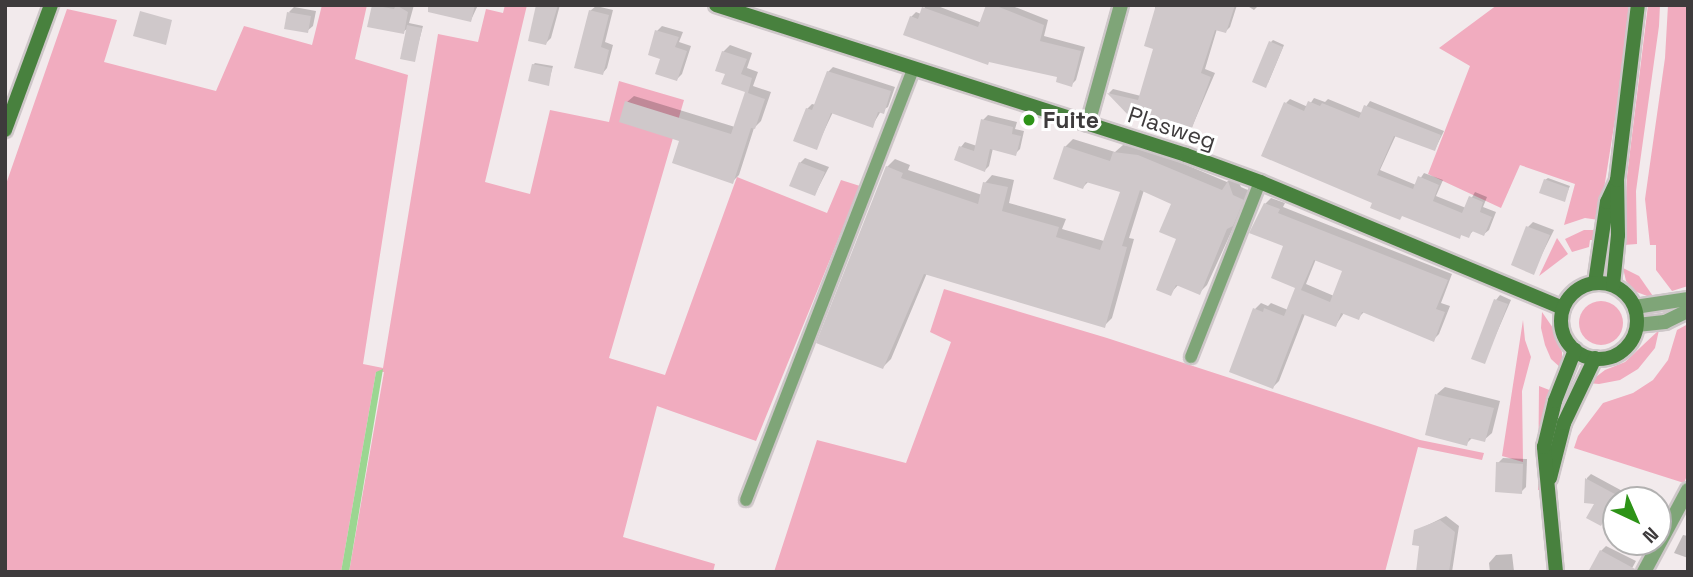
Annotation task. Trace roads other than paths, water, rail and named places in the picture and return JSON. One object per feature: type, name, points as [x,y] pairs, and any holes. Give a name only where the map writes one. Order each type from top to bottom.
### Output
[{"type":"street","points":[[5,130],[51,5]]},
{"type":"street","name":"Plasweg","points":[[716,5],[1260,182],[1563,308]]},
{"type":"street","points":[[1088,124],[1121,5]]},
{"type":"street","points":[[1613,285],[1618,235],[1617,180],[1639,5]]},
{"type":"street","points":[[1595,283],[1606,202],[1617,180]]},
{"type":"street","points":[[1595,283],[1613,285],[1626,294],[1634,307],[1636,325],[1626,347],[1612,356],[1595,358],[1575,350],[1564,335],[1563,308],[1579,288],[1595,283]]},
{"type":"street","points":[[1634,307],[1688,299]]},
{"type":"street","points":[[1636,325],[1665,322],[1688,311]]},
{"type":"street","points":[[1556,572],[1550,481],[1545,461],[1546,434],[1575,350]]},
{"type":"street","points":[[1550,481],[1564,424],[1595,358]]},
{"type":"street","points":[[1644,572],[1688,490]]},
{"type":"lane","points":[[746,500],[913,69]]},
{"type":"lane","points":[[1191,357],[1260,182]]},
{"type":"place","name":"Fuite","points":[[1029,120]]}]
